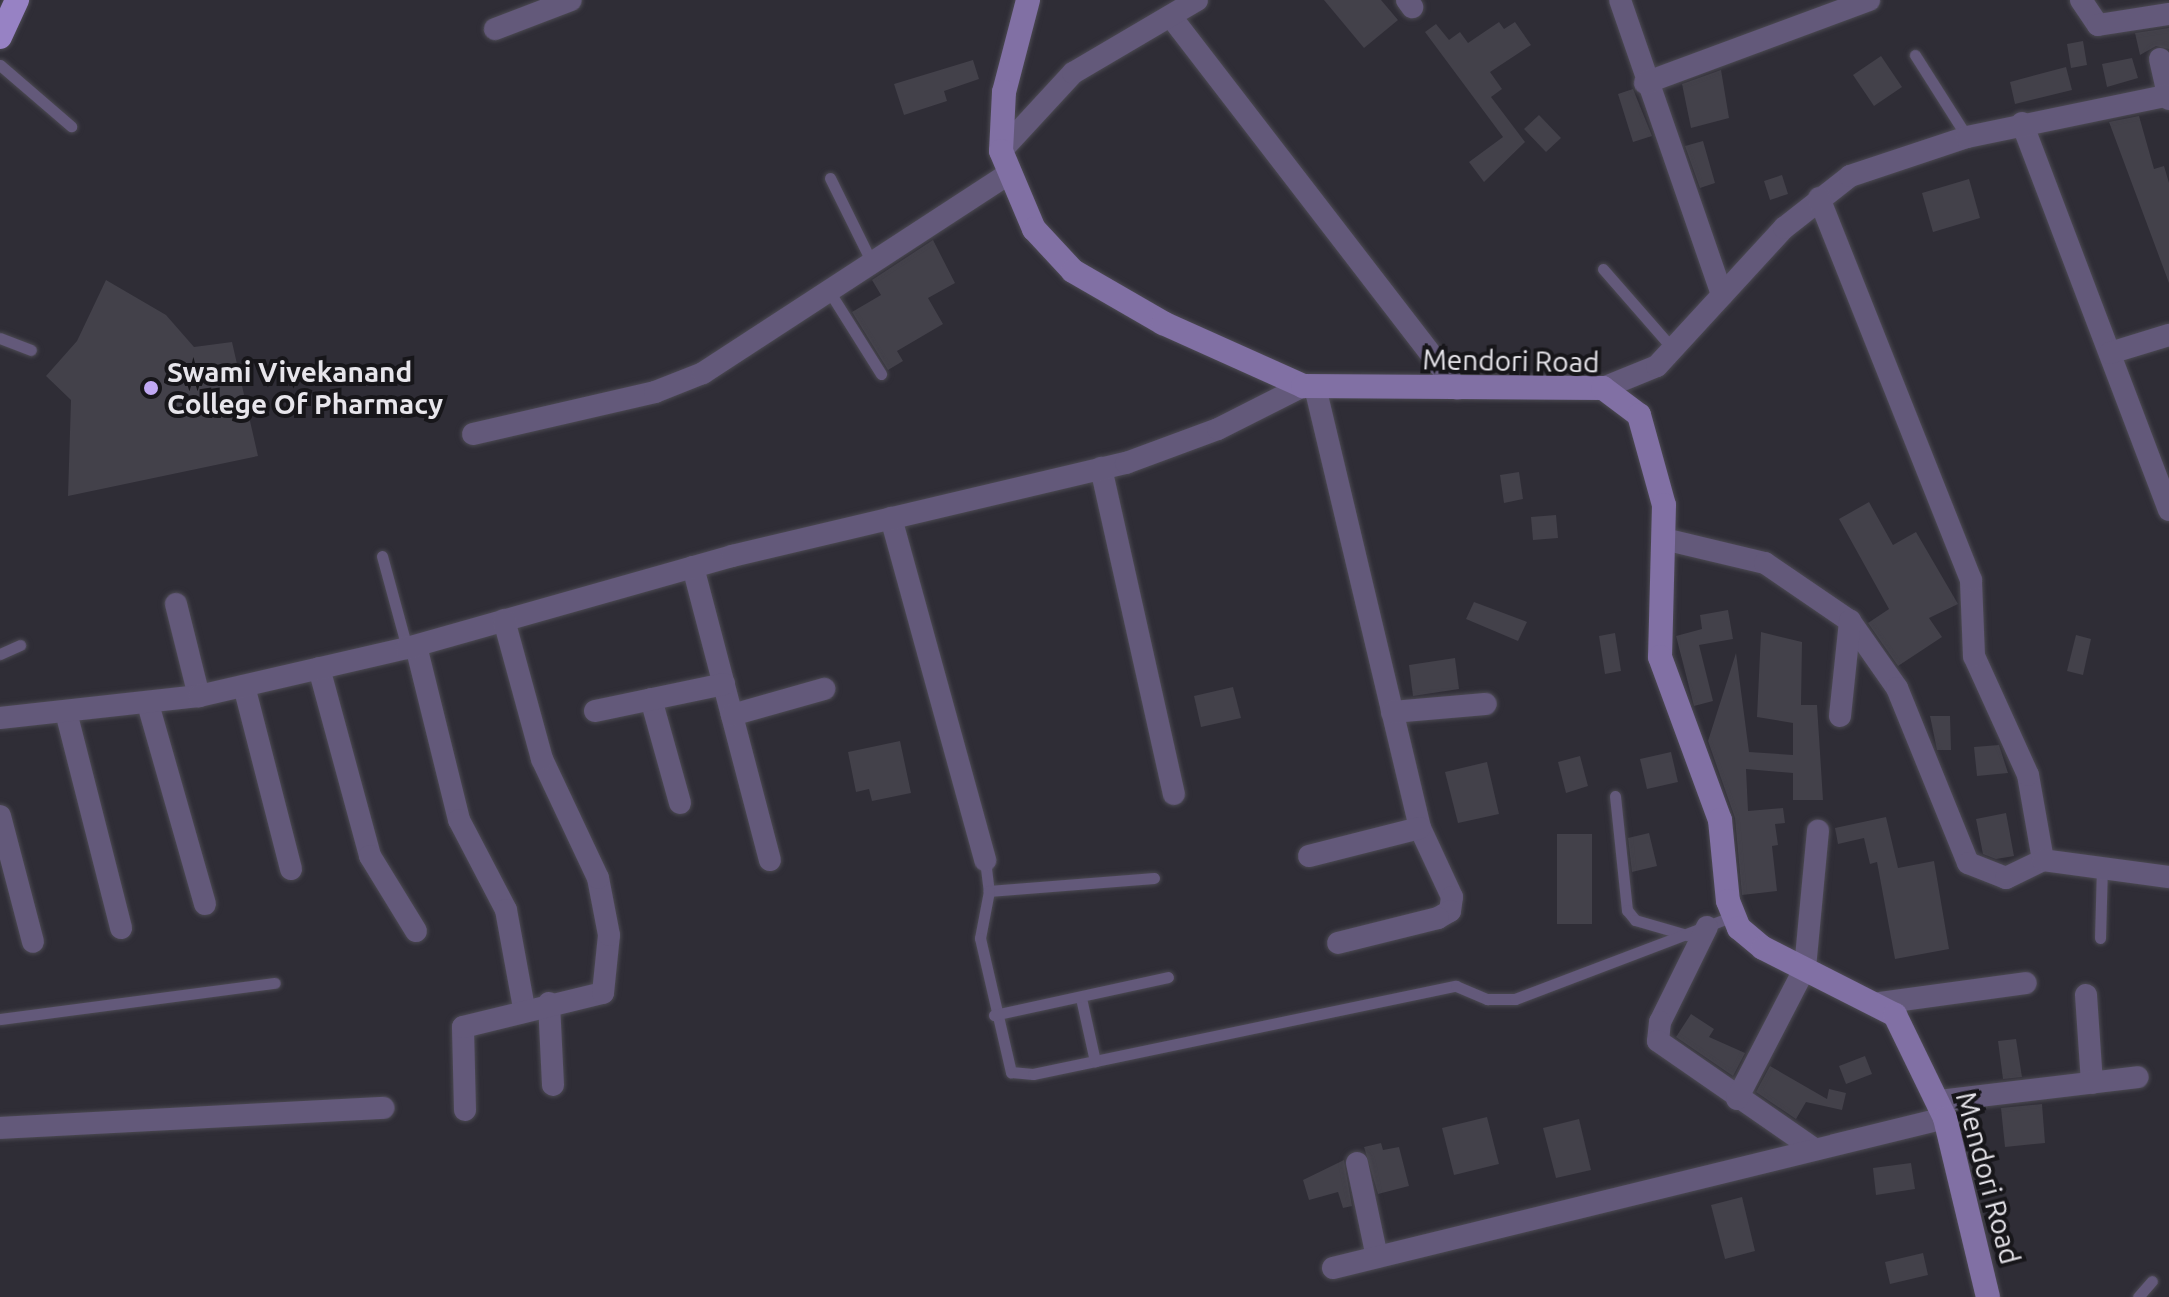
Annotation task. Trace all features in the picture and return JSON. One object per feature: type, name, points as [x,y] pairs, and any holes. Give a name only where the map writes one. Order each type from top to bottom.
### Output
[{"type":"main road","points":[[0,37],[17,0]]},
{"type":"main road","name":"Mendori Road","points":[[1030,1],[1004,92],[1004,163],[1034,229],[1073,271],[1163,323],[1309,386],[1603,388],[1626,400],[1650,437],[1664,539],[1660,657],[1720,820],[1734,916],[1763,948],[1880,1003],[1895,1015],[1942,1110],[1988,1297]]},
{"type":"street","points":[[495,29],[571,0]]},
{"type":"street","points":[[473,434],[682,382],[872,263],[1004,163],[1073,73],[1172,18],[1197,0]]},
{"type":"street","points":[[1620,0],[1645,83],[1722,295]]},
{"type":"street","points":[[1645,83],[1869,0]]},
{"type":"street","points":[[2081,0],[2098,25],[2169,14]]},
{"type":"street","points":[[1172,18],[1458,389]]},
{"type":"street","points":[[1603,388],[1636,379],[1674,350],[1722,295],[1819,198],[1850,176],[1967,137],[2022,123],[2168,96],[2160,59]]},
{"type":"street","points":[[2022,123],[2169,510]]},
{"type":"street","points":[[1819,198],[1971,580],[1974,656],[2028,775],[2043,860]]},
{"type":"street","points":[[2110,353],[2169,335]]},
{"type":"street","points":[[0,718],[199,696],[412,647],[693,567],[1101,468],[1208,434],[1309,386],[1420,828],[1452,897],[1450,911],[1338,943]]},
{"type":"street","points":[[1101,468],[1174,794]]},
{"type":"street","points":[[891,518],[985,860]]},
{"type":"street","points":[[1664,539],[1765,563],[1850,621],[1897,688],[1968,863],[2006,878],[2043,860],[2169,877]]},
{"type":"street","points":[[693,567],[770,860]]},
{"type":"street","points":[[176,604],[199,696]]},
{"type":"street","points":[[465,1110],[463,1027],[524,1008],[603,993],[608,911],[542,759],[504,620]]},
{"type":"street","points":[[1840,716],[1850,621]]},
{"type":"street","points":[[412,647],[459,820],[506,910],[524,1008]]},
{"type":"street","points":[[319,668],[370,856],[416,931]]},
{"type":"street","points":[[595,711],[724,684]]},
{"type":"street","points":[[244,686],[291,869]]},
{"type":"street","points":[[732,715],[824,689]]},
{"type":"street","points":[[651,699],[680,803]]},
{"type":"street","points":[[148,704],[205,904]]},
{"type":"street","points":[[1392,712],[1486,704]]},
{"type":"street","points":[[66,712],[121,928]]},
{"type":"street","points":[[0,816],[33,942]]},
{"type":"street","points":[[1309,856],[1420,828]]},
{"type":"street","points":[[1737,1099],[1805,968],[1818,831]]},
{"type":"street","points":[[1697,931],[1660,1022],[1658,1041],[1737,1099],[1814,1149]]},
{"type":"street","points":[[1880,1003],[2026,983]]},
{"type":"street","points":[[2086,995],[2092,1083]]},
{"type":"street","points":[[549,1003],[553,1085]]},
{"type":"street","points":[[1333,1268],[1814,1149],[1942,1110],[2138,1077]]},
{"type":"street","points":[[0,1128],[383,1108]]},
{"type":"street","points":[[1357,1163],[1377,1257]]},
{"type":"lane","points":[[1915,55],[1967,137]]},
{"type":"lane","points":[[0,65],[71,126]]},
{"type":"lane","points":[[830,178],[872,263]]},
{"type":"lane","points":[[1603,269],[1674,350]]},
{"type":"lane","points":[[829,291],[881,374]]},
{"type":"lane","points":[[0,338],[31,350]]},
{"type":"lane","points":[[382,556],[412,647]]},
{"type":"lane","points":[[0,654],[20,645]]},
{"type":"lane","points":[[1615,796],[1627,910],[1649,926],[1697,931]]},
{"type":"lane","points":[[985,860],[989,891],[980,938],[994,1015],[1011,1072],[1095,1061],[1456,986],[1487,999],[1515,999],[1734,916]]},
{"type":"lane","points":[[2100,938],[2102,868]]},
{"type":"lane","points":[[989,891],[1154,878]]},
{"type":"lane","points":[[994,1015],[1168,977]]},
{"type":"lane","points":[[0,1019],[275,983]]},
{"type":"lane","points":[[1081,998],[1095,1061]]},
{"type":"lane","points":[[2138,1297],[2152,1281]]},
{"type":"building","points":[[1324,0],[1381,0],[1398,20],[1364,48]]},
{"type":"building","points":[[1499,22],[1504,29],[1515,22],[1531,45],[1490,72],[1502,89],[1491,97],[1525,142],[1484,182],[1469,162],[1503,137],[1425,32],[1436,24],[1449,40],[1460,32],[1468,43]]},
{"type":"building","points":[[2169,28],[2169,49],[2156,46],[2140,55],[2135,33]]},
{"type":"building","points":[[2083,41],[2087,65],[2071,68],[2067,44]]},
{"type":"building","points":[[1881,56],[1902,87],[1874,106],[1853,75]]},
{"type":"building","points":[[2132,58],[2138,78],[2107,87],[2102,64]]},
{"type":"building","points":[[973,60],[979,79],[944,91],[947,101],[904,115],[894,84]]},
{"type":"building","points":[[2066,67],[2072,90],[2015,104],[2010,82]]},
{"type":"building","points":[[1721,70],[1729,118],[1691,128],[1682,84]]},
{"type":"building","points":[[1633,89],[1652,136],[1633,142],[1618,94]]},
{"type":"building","points":[[1539,115],[1561,138],[1546,152],[1524,129]]},
{"type":"building","points":[[2139,116],[2154,169],[2164,166],[2169,183],[2169,283],[2109,122]]},
{"type":"building","points":[[1703,141],[1715,183],[1700,188],[1685,146]]},
{"type":"building","points":[[1782,175],[1788,194],[1770,200],[1764,181]]},
{"type":"building","points":[[1969,179],[1980,218],[1933,232],[1922,193]]},
{"type":"building","points":[[933,240],[955,283],[928,298],[943,324],[897,351],[903,361],[888,370],[852,312],[881,295],[872,280]]},
{"type":"building","name":"Swami Vivekanand College Of Pharmacy","points":[[106,280],[166,315],[194,347],[232,342],[258,456],[68,496],[71,400],[46,376],[77,341]]},
{"type":"building","points":[[1519,472],[1523,499],[1504,503],[1500,475]]},
{"type":"building","points":[[1869,502],[1893,545],[1916,532],[1958,604],[1929,618],[1942,637],[1898,666],[1868,623],[1889,609],[1839,519]]},
{"type":"building","points":[[1556,515],[1558,538],[1533,540],[1531,517]]},
{"type":"building","points":[[1474,602],[1527,622],[1518,641],[1466,619]]},
{"type":"building","points":[[1728,610],[1733,639],[1699,645],[1713,701],[1694,706],[1676,636],[1702,629],[1700,615]]},
{"type":"building","points":[[1761,632],[1802,642],[1801,705],[1817,705],[1823,800],[1793,800],[1793,773],[1746,769],[1748,811],[1783,808],[1785,823],[1775,824],[1778,845],[1772,846],[1777,891],[1742,895],[1735,818],[1708,741],[1736,653],[1749,752],[1793,755],[1793,723],[1757,717]]},
{"type":"building","points":[[1615,633],[1621,671],[1605,674],[1599,636]]},
{"type":"building","points":[[2076,635],[2091,639],[2083,675],[2067,671]]},
{"type":"building","points":[[1455,658],[1459,689],[1413,696],[1409,665]]},
{"type":"building","points":[[1233,687],[1241,718],[1201,727],[1194,696]]},
{"type":"building","points":[[1930,716],[1950,716],[1951,750],[1937,750]]},
{"type":"building","points":[[900,741],[911,793],[872,801],[869,789],[856,792],[848,752]]},
{"type":"building","points":[[1999,745],[2008,773],[1977,776],[1974,747]]},
{"type":"building","points":[[1671,752],[1678,782],[1647,789],[1640,759]]},
{"type":"building","points":[[1580,756],[1588,786],[1566,793],[1558,762]]},
{"type":"building","points":[[1487,762],[1499,814],[1458,823],[1445,772]]},
{"type":"building","points":[[2006,813],[2014,856],[1996,859],[1983,854],[1976,819]]},
{"type":"building","points":[[1886,817],[1898,868],[1934,861],[1949,949],[1895,959],[1877,862],[1870,864],[1864,838],[1838,844],[1835,828]]},
{"type":"building","points":[[1649,833],[1657,866],[1632,872],[1628,838]]},
{"type":"building","points":[[1557,834],[1592,834],[1592,924],[1557,924]]},
{"type":"building","points":[[1691,1014],[1714,1029],[1709,1037],[1745,1053],[1733,1076],[1676,1037]]},
{"type":"building","points":[[2016,1039],[2022,1077],[2003,1079],[1998,1041]]},
{"type":"building","points":[[1865,1056],[1872,1074],[1846,1084],[1839,1066]]},
{"type":"building","points":[[1770,1066],[1827,1099],[1829,1089],[1846,1093],[1842,1110],[1806,1102],[1796,1119],[1756,1092]]},
{"type":"building","points":[[2042,1104],[2045,1143],[2005,1147],[2001,1108]]},
{"type":"building","points":[[1487,1117],[1499,1164],[1454,1175],[1442,1128]]},
{"type":"building","points":[[1579,1119],[1591,1170],[1556,1178],[1543,1128]]},
{"type":"building","points":[[1381,1143],[1383,1150],[1399,1147],[1409,1186],[1378,1194],[1364,1147]]},
{"type":"building","points":[[1344,1160],[1352,1206],[1343,1208],[1338,1192],[1309,1200],[1303,1180]]},
{"type":"building","points":[[1911,1163],[1915,1189],[1876,1195],[1873,1168]]},
{"type":"building","points":[[1742,1197],[1755,1251],[1725,1259],[1711,1205]]},
{"type":"building","points":[[1923,1253],[1928,1275],[1890,1284],[1885,1262]]},
{"type":"place","name":"Swami Vivekanand College Of Pharmacy","points":[[151,388]]}]
